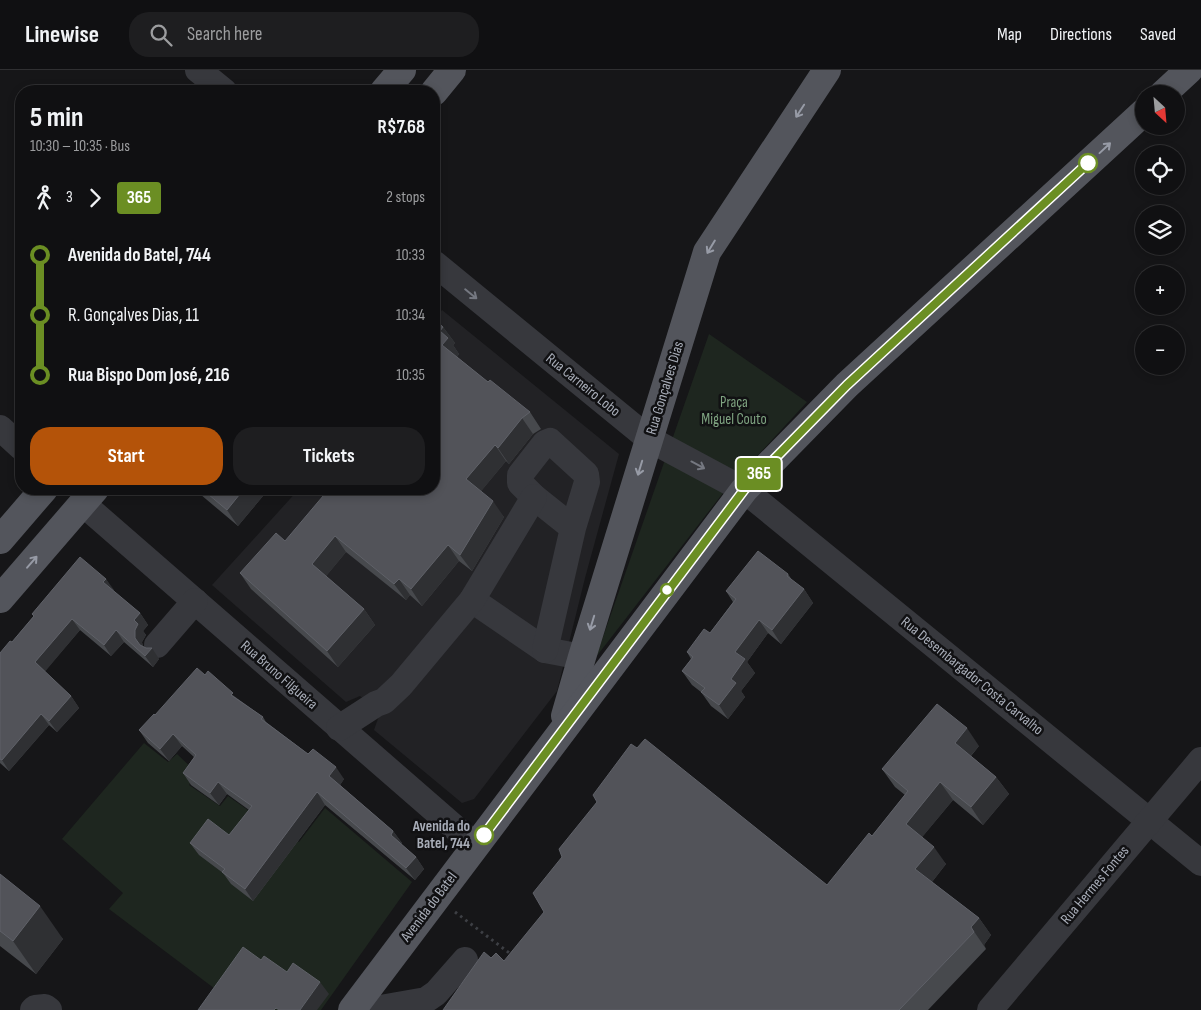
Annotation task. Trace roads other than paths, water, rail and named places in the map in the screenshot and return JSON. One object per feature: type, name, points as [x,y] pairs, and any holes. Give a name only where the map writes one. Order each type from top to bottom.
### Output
[{"type":"main road","points":[[389,85],[402,70]]},
{"type":"main road","points":[[440,85],[452,70]]},
{"type":"main road","name":"Rua Gonçalves Dias","points":[[561,732],[582,657],[707,252],[827,70]]},
{"type":"main road","points":[[1173,85],[1189,70]]},
{"type":"main road","name":"Avenida do Batel","points":[[352,1010],[744,490],[847,385],[1135,120]]},
{"type":"main road","points":[[0,540],[39,495]]},
{"type":"main road","points":[[0,600],[89,496]]},
{"type":"street","points":[[198,70],[217,85]]},
{"type":"street","name":"Rua Carneiro Lobo","points":[[440,268],[649,439],[744,490]]},
{"type":"street","points":[[0,428],[15,442]]},
{"type":"street","points":[[545,650],[573,528],[588,482],[586,474],[550,441],[545,443],[520,475],[520,483],[534,497],[573,528]]},
{"type":"street","name":"Rua Desembargador Costa Carvalho","points":[[744,490],[1201,863]]},
{"type":"street","name":"Rua Bruno Filgueira","points":[[89,496],[194,602],[476,846]]},
{"type":"street","points":[[339,728],[376,704],[384,701],[401,685],[472,600],[534,497]]},
{"type":"street","points":[[472,600],[545,650],[582,657]]},
{"type":"street","points":[[157,645],[194,602]]},
{"type":"street","name":"Rua Hermes Fontes","points":[[990,1010],[1201,760]]},
{"type":"street","points":[[369,1010],[426,1000],[436,993],[464,960]]},
{"type":"street","points":[[33,1010],[35,1008],[45,1008],[49,1010]]},
{"type":"place","name":"Avenida do Batel, 744","points":[[484,835]]},
{"type":"park label","name":"Praça Miguel Couto","points":[[734,410]]}]
